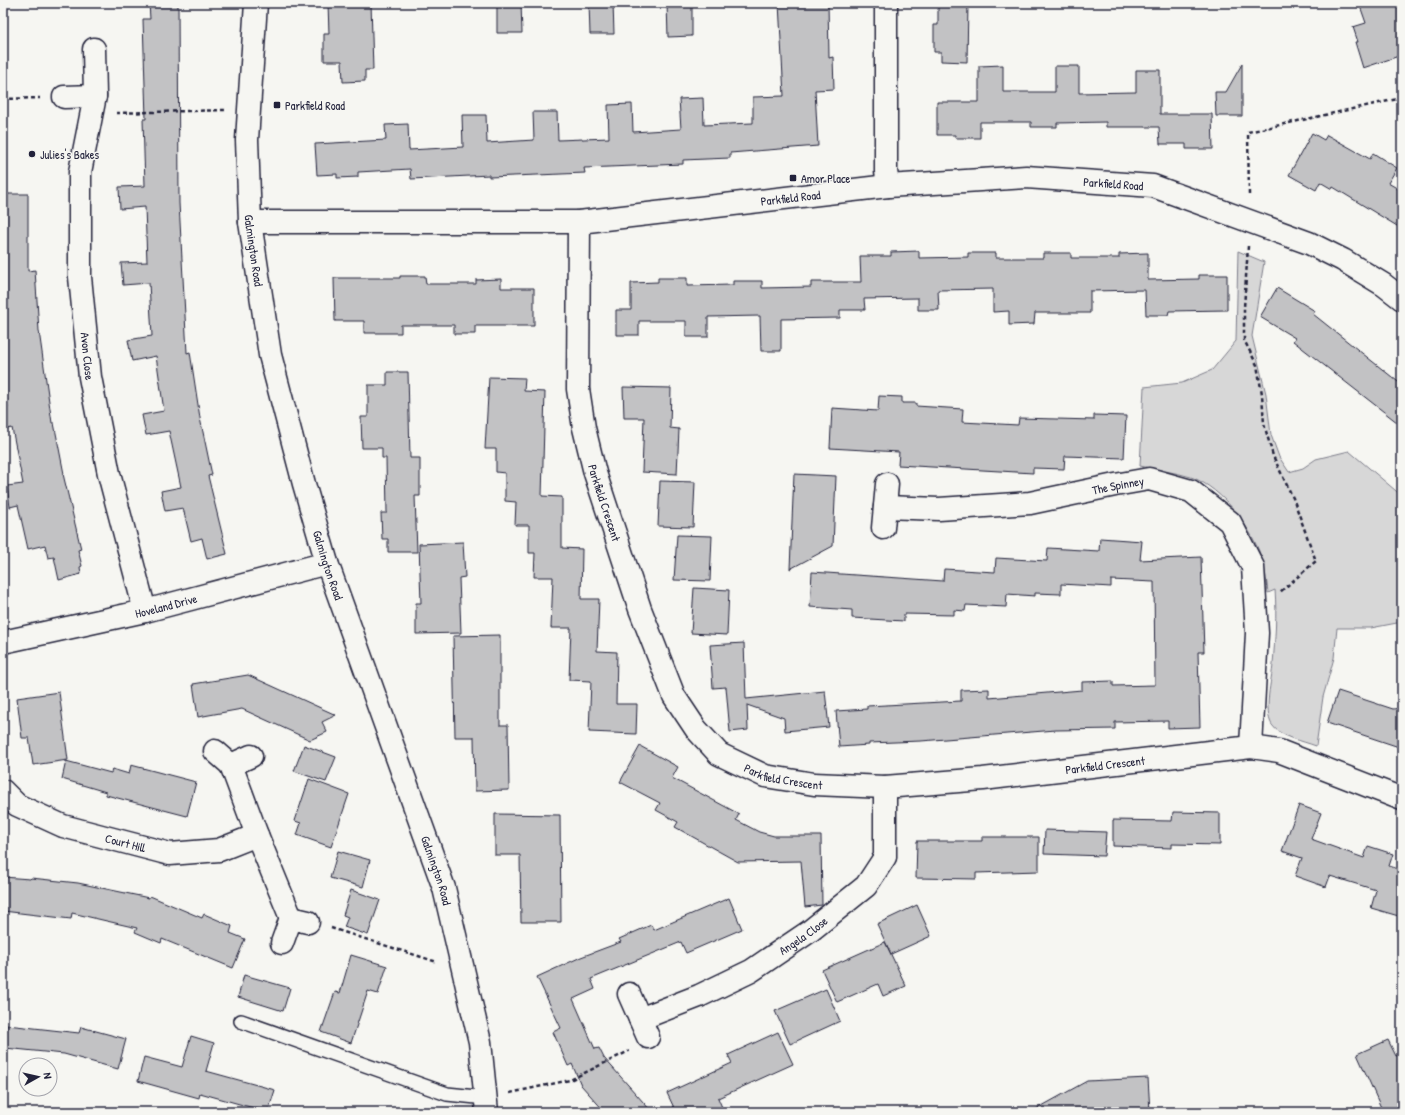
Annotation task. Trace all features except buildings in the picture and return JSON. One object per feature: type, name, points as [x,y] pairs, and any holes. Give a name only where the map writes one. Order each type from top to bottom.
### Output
[{"type":"street","name":"Galmington Road","points":[[256,3],[247,140],[250,222],[270,355],[304,484],[327,563],[444,888],[480,1042],[487,1105]]},
{"type":"street","points":[[886,3],[886,171],[888,186]]},
{"type":"street","name":"Avon Close","points":[[94,49],[94,105],[80,172],[80,277],[90,377],[109,474],[145,611]]},
{"type":"street","points":[[64,97],[94,105]]},
{"type":"street","name":"Parkfield Road","points":[[250,222],[579,222],[888,186],[1026,177],[1153,186],[1250,220],[1309,244],[1343,260],[1384,285],[1402,299]]},
{"type":"street","name":"Parkfield Crescent","points":[[579,222],[578,389],[584,428],[596,473],[618,543],[674,696],[696,729],[719,754],[765,776],[814,784],[885,787],[983,780],[1251,747],[1280,751],[1402,799]]},
{"type":"street","name":"The Spinney","points":[[887,484],[884,518],[939,509],[1030,503],[1149,479],[1191,491],[1230,522],[1253,567],[1256,633],[1251,747]]},
{"type":"street","name":"Hoveland Drive","points":[[3,642],[145,611],[327,563]]},
{"type":"street","points":[[252,756],[223,758],[257,835],[300,920],[282,943]]},
{"type":"street","name":"Angela Close","points":[[644,1028],[699,996],[751,971],[810,931],[866,886],[885,857],[885,787]]},
{"type":"street","name":"Court Hill","points":[[3,791],[17,805],[63,826],[170,854],[219,850],[257,835]]},
{"type":"street","points":[[629,994],[644,1028]]},
{"type":"lane","points":[[241,1021],[447,1094],[487,1105]]},
{"type":"path","points":[[3,99],[64,97]]},
{"type":"path","points":[[1255,608],[1281,591],[1316,561],[1293,498],[1273,456],[1264,424],[1262,394],[1257,365],[1244,340],[1244,308],[1250,220],[1248,132],[1402,98]]},
{"type":"path","points":[[94,105],[226,110],[226,117]]},
{"type":"path","points":[[300,920],[316,923],[433,962],[445,963],[460,957]]},
{"type":"path","points":[[487,1105],[570,1080],[611,1061],[643,1043],[644,1028]]},
{"type":"shaded area","points":[[1238,251],[1264,262],[1252,336],[1266,394],[1271,435],[1279,457],[1289,472],[1303,468],[1316,459],[1349,451],[1402,496],[1402,622],[1371,628],[1337,628],[1334,658],[1323,697],[1316,746],[1280,733],[1272,725],[1269,719],[1268,703],[1276,627],[1275,590],[1268,593],[1265,571],[1259,551],[1245,525],[1226,501],[1203,483],[1185,475],[1140,466],[1144,387],[1182,383],[1212,370],[1236,341]]},
{"type":"place","name":"Parkfield Road","points":[[277,105]]},
{"type":"place","name":"Julies's Bakes","points":[[32,154]]},
{"type":"place","name":"Amor Place","points":[[793,178]]}]
